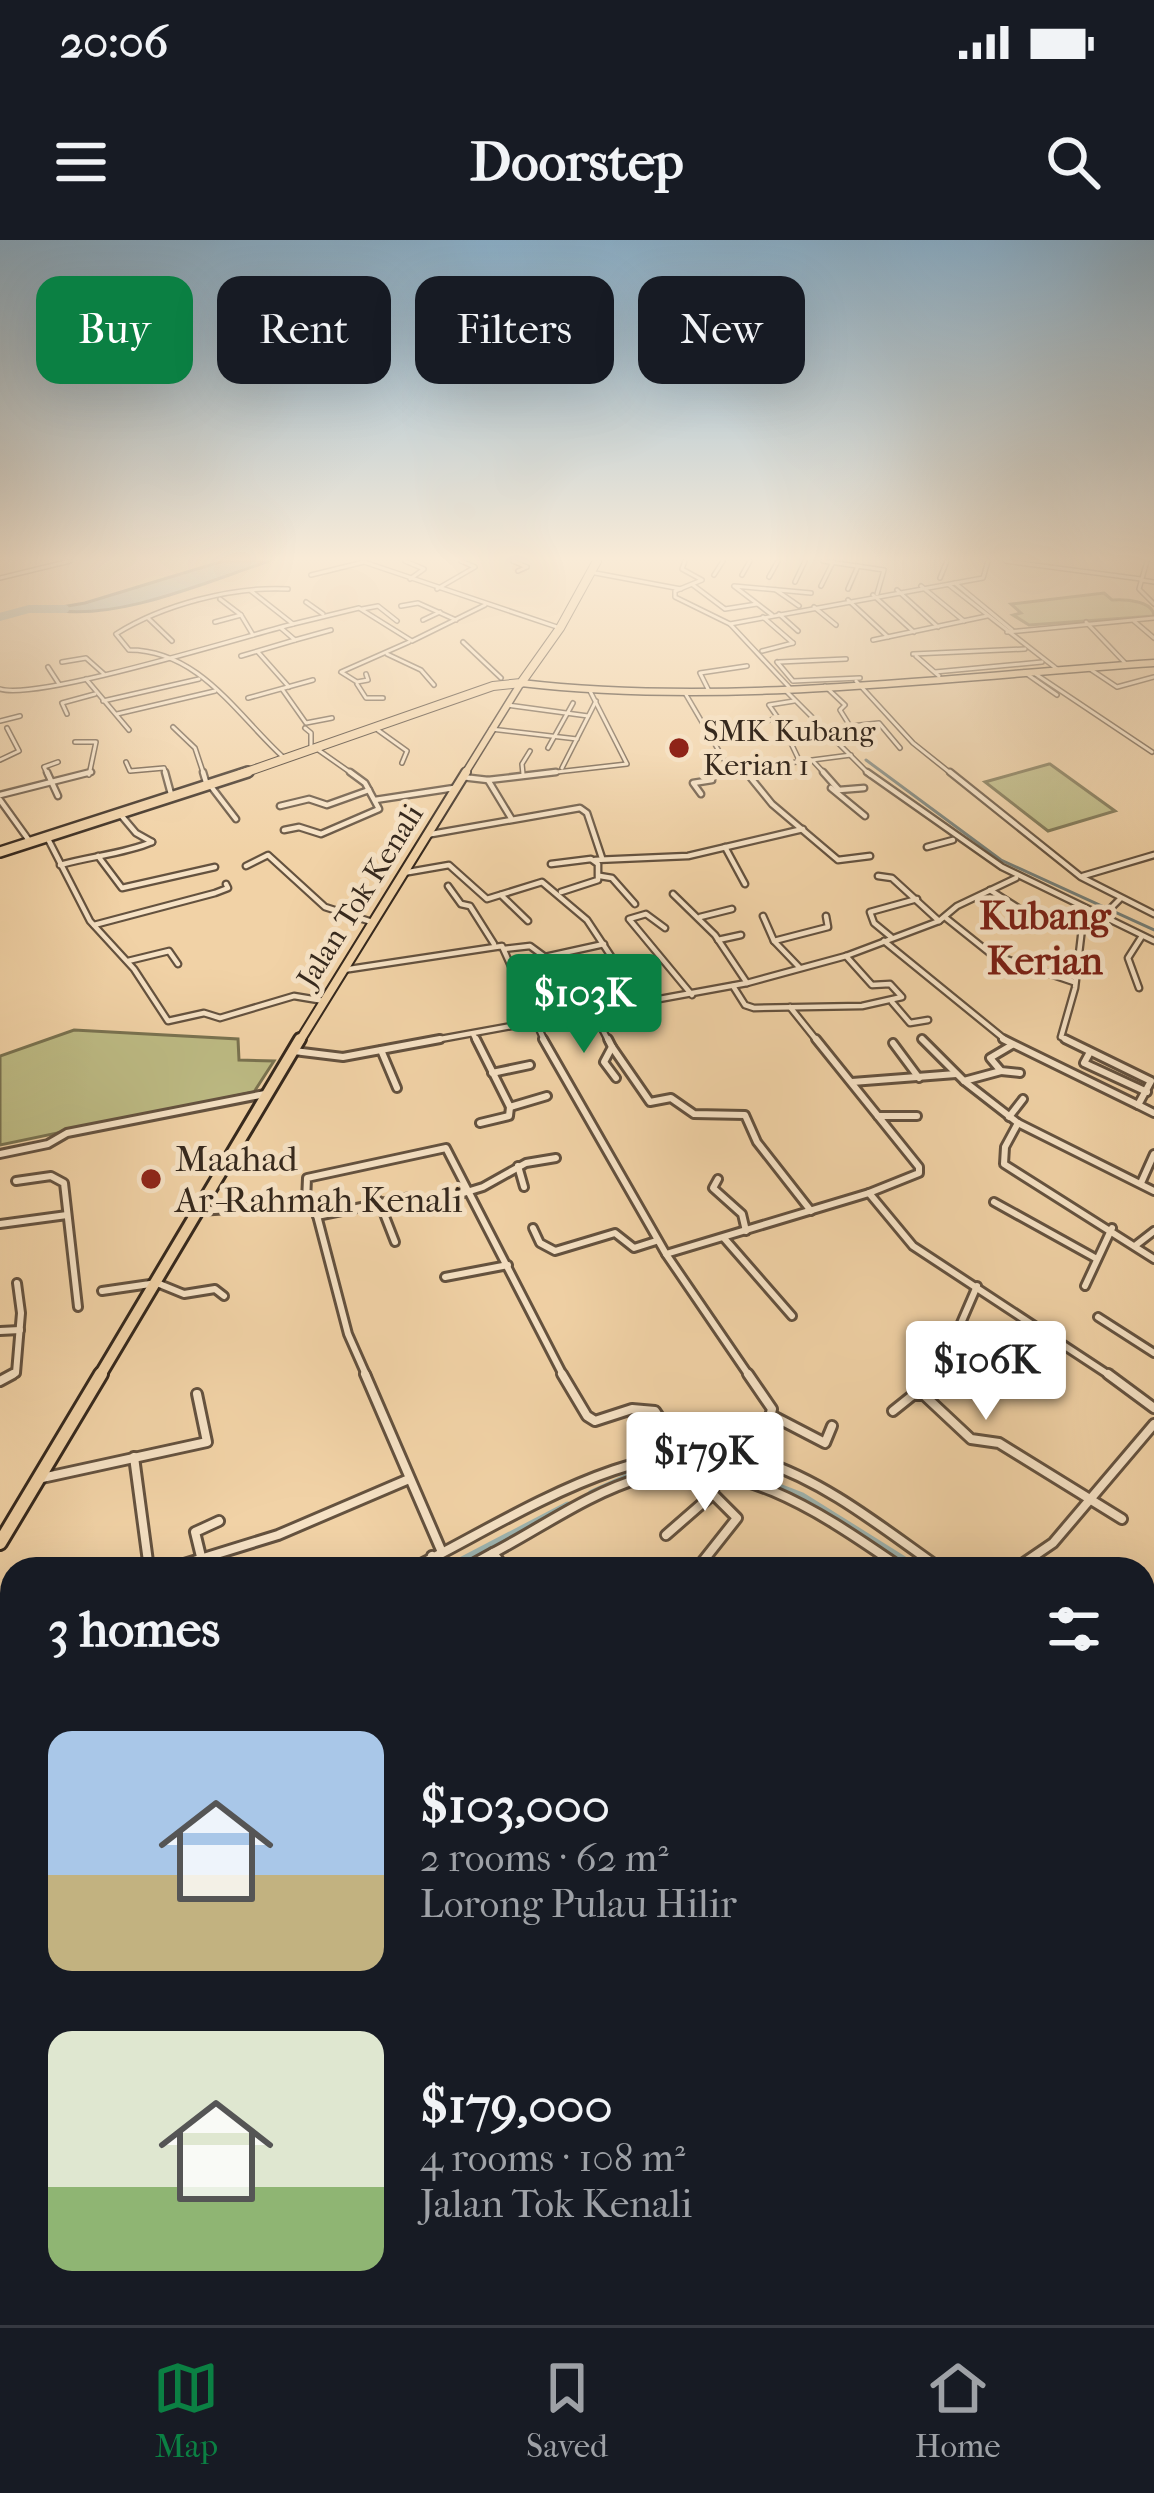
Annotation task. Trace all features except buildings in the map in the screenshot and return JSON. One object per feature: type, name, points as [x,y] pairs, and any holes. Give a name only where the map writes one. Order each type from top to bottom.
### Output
[{"type":"highway","points":[[0,849],[208,784],[482,688],[519,682],[535,658]]},
{"type":"highway","points":[[0,849],[375,728],[530,666]]},
{"type":"highway","points":[[530,666],[532,678],[545,686]]},
{"type":"highway","points":[[482,688],[500,688],[509,700]]},
{"type":"main road","points":[[786,687],[1154,664]]},
{"type":"main road","points":[[1055,670],[1154,664]]},
{"type":"main road","points":[[519,682],[590,692],[685,693],[937,674],[1029,672]]},
{"type":"main road","name":"Jalan Tok Kenali","points":[[2,1537],[519,682]]},
{"type":"main road","points":[[509,700],[526,688],[545,686]]},
{"type":"street","points":[[62,662],[84,658]]},
{"type":"street","points":[[86,658],[104,674]]},
{"type":"street","points":[[0,689],[15,696],[158,658]]},
{"type":"street","points":[[164,658],[229,695],[252,729],[283,757]]},
{"type":"street","points":[[264,658],[290,687]]},
{"type":"street","points":[[376,658],[341,672],[366,698],[383,698]]},
{"type":"street","points":[[396,658],[421,670],[434,685]]},
{"type":"street","points":[[480,658],[501,678]]},
{"type":"street","points":[[770,658],[793,681],[841,681]]},
{"type":"street","points":[[918,658],[937,674],[1042,662]]},
{"type":"street","points":[[1038,658],[1055,670]]},
{"type":"street","points":[[1040,658],[1055,670]]},
{"type":"street","points":[[1121,658],[1127,665]]},
{"type":"street","points":[[773,662],[846,659]]},
{"type":"street","points":[[773,662],[794,701],[851,755],[956,840],[1016,878],[1154,941]]},
{"type":"street","points":[[710,692],[700,673],[747,666]]},
{"type":"street","points":[[49,667],[59,685]]},
{"type":"street","points":[[1090,670],[1117,687],[1154,676]]},
{"type":"street","points":[[1029,672],[1094,719],[1152,752]]},
{"type":"street","points":[[354,681],[368,680],[366,674]]},
{"type":"street","points":[[86,679],[129,730]]},
{"type":"street","points":[[103,701],[201,679]]},
{"type":"street","points":[[248,698],[313,680]]},
{"type":"street","points":[[856,682],[913,743],[1082,877],[1118,901],[1154,914]]},
{"type":"street","points":[[825,686],[845,705],[840,710],[850,725]]},
{"type":"street","points":[[282,689],[306,723],[332,718]]},
{"type":"street","points":[[117,714],[215,691]]},
{"type":"street","points":[[461,777],[488,780],[628,763],[590,692]]},
{"type":"street","points":[[685,693],[726,763],[740,768],[772,805],[838,860],[870,856]]},
{"type":"street","points":[[67,714],[62,704],[95,694]]},
{"type":"street","points":[[509,700],[567,713],[602,712]]},
{"type":"street","points":[[561,770],[596,701]]},
{"type":"street","points":[[750,725],[778,718],[770,705],[794,701]]},
{"type":"street","points":[[548,748],[573,703]]},
{"type":"street","points":[[0,722],[20,716]]},
{"type":"street","points":[[823,729],[881,723],[900,748]]},
{"type":"street","points":[[173,727],[195,748],[208,784],[236,819]]},
{"type":"street","points":[[492,727],[577,740]]},
{"type":"street","points":[[0,760],[19,752],[7,728]]},
{"type":"street","points":[[284,830],[299,827],[321,834],[376,811],[369,790],[314,748],[308,742],[312,734],[305,728]]},
{"type":"street","points":[[375,728],[407,752],[402,763]]},
{"type":"street","points":[[790,739],[801,762]]},
{"type":"street","points":[[28,838],[0,797],[92,772],[96,742],[75,742]]},
{"type":"street","points":[[523,774],[522,764],[530,751]]},
{"type":"street","points":[[701,794],[693,783],[712,780],[711,771],[851,755]]},
{"type":"street","points":[[813,761],[834,792],[865,816]]},
{"type":"street","points":[[58,762],[44,767],[58,796]]},
{"type":"street","points":[[125,762],[130,771],[164,768],[171,794]]},
{"type":"street","points":[[488,780],[512,820]]},
{"type":"street","points":[[831,784],[845,793],[864,788]]},
{"type":"street","points":[[375,800],[454,788]]},
{"type":"street","points":[[280,806],[309,799],[327,805],[369,790]]},
{"type":"street","points":[[426,835],[583,808],[600,876]]},
{"type":"street","points":[[60,865],[152,844],[120,814]]},
{"type":"street","points":[[551,864],[676,858],[803,829]]},
{"type":"street","points":[[47,837],[94,926],[128,961],[168,1021],[204,1013],[220,1018],[294,995],[324,1001]]},
{"type":"street","points":[[927,847],[956,840]]},
{"type":"street","points":[[724,847],[746,884]]},
{"type":"street","points":[[246,866],[268,855],[297,877],[333,916],[373,922]]},
{"type":"street","points":[[1082,877],[1154,855]]},
{"type":"street","points":[[98,856],[121,888],[215,867]]},
{"type":"street","points":[[403,873],[447,864],[483,898],[538,881],[561,892],[604,944],[642,1003]]},
{"type":"street","points":[[561,892],[600,876],[612,878],[635,904]]},
{"type":"street","points":[[878,876],[892,878],[991,954],[1074,982]]},
{"type":"street","points":[[294,1052],[333,1058],[733,986],[846,956],[942,919],[956,906],[1016,878]]},
{"type":"street","points":[[94,926],[215,893],[228,888],[226,884]]},
{"type":"street","points":[[448,886],[460,904],[470,906],[494,944],[504,949],[530,946],[545,957],[604,944]]},
{"type":"street","points":[[990,890],[1037,920],[1082,928]]},
{"type":"street","points":[[674,894],[700,917],[747,982]]},
{"type":"street","points":[[501,896],[528,921]]},
{"type":"street","points":[[916,899],[870,912],[888,939],[1012,1045],[1154,1113]]},
{"type":"street","points":[[1104,915],[1118,901]]},
{"type":"street","points":[[700,917],[732,909]]},
{"type":"street","points":[[664,928],[646,914],[629,919],[692,995]]},
{"type":"street","points":[[1090,914],[1082,928],[1061,1037],[1151,1081],[1138,1105]]},
{"type":"street","points":[[763,916],[774,941],[799,968]]},
{"type":"street","points":[[774,941],[828,927],[826,916]]},
{"type":"street","points":[[718,940],[741,935]]},
{"type":"street","points":[[1139,988],[1129,958],[1142,936]]},
{"type":"street","points":[[343,970],[494,944]]},
{"type":"street","points":[[504,949],[534,1021],[665,1254],[734,1347],[773,1416],[816,1442],[829,1439],[832,1426]]},
{"type":"street","points":[[128,961],[169,951],[178,964]]},
{"type":"street","points":[[733,986],[748,1006],[901,998],[890,985],[872,985],[846,956]]},
{"type":"street","points":[[892,1002],[910,1023],[928,1020]]},
{"type":"street","points":[[665,1254],[746,1233],[920,1171],[790,1007]]},
{"type":"street","points":[[593,1011],[650,1102],[671,1098],[683,1111],[700,1118],[728,1112],[745,1115],[758,1142],[811,1211]]},
{"type":"street","points":[[473,1034],[510,1107],[508,1116],[480,1123]]},
{"type":"street","points":[[922,1040],[1018,1123],[1154,1191]]},
{"type":"street","points":[[893,1043],[919,1078]]},
{"type":"street","points":[[1000,1071],[989,1057],[1012,1045]]},
{"type":"street","points":[[612,1047],[604,1062],[616,1078]]},
{"type":"street","points":[[381,1050],[397,1088]]},
{"type":"street","points":[[1090,1052],[1084,1063],[1147,1092]]},
{"type":"street","points":[[492,1073],[530,1065]]},
{"type":"street","points":[[964,1081],[1000,1071],[1020,1073]]},
{"type":"street","points":[[850,1082],[956,1074]]},
{"type":"street","points":[[0,1154],[48,1144],[67,1133],[269,1093]]},
{"type":"street","points":[[510,1107],[547,1096]]},
{"type":"street","points":[[1009,1117],[1023,1099]]},
{"type":"street","points":[[878,1116],[916,1116]]},
{"type":"street","points":[[1018,1123],[1005,1147],[1004,1164],[1154,1258]]},
{"type":"street","points":[[307,1202],[308,1178],[446,1148],[548,1350],[591,1420],[632,1409],[655,1411],[675,1441],[711,1456]]},
{"type":"street","points":[[1141,1183],[1154,1154]]},
{"type":"street","points":[[418,1207],[470,1192],[518,1166],[556,1158]]},
{"type":"street","points":[[518,1166],[524,1187]]},
{"type":"street","points":[[16,1181],[61,1178],[78,1306]]},
{"type":"street","points":[[718,1179],[712,1188],[742,1214],[746,1233]]},
{"type":"street","points":[[868,1193],[913,1246],[1154,1408]]},
{"type":"street","points":[[317,1216],[411,1196]]},
{"type":"street","points":[[379,1201],[395,1242]]},
{"type":"street","points":[[994,1202],[1096,1258]]},
{"type":"street","points":[[198,1211],[314,1204],[348,1334],[437,1557]]},
{"type":"street","points":[[0,1223],[67,1215]]},
{"type":"street","points":[[533,1228],[540,1244],[555,1251],[581,1247],[615,1233],[634,1248],[658,1240]]},
{"type":"street","points":[[1084,1286],[1112,1228]]},
{"type":"street","points":[[1136,1245],[1154,1231]]},
{"type":"street","points":[[724,1238],[792,1316]]},
{"type":"street","points":[[445,1277],[508,1265]]},
{"type":"street","points":[[0,1382],[16,1372],[17,1283]]},
{"type":"street","points":[[102,1291],[155,1283],[173,1284],[184,1294],[215,1289],[224,1296]]},
{"type":"street","points":[[977,1286],[955,1337],[981,1353]]},
{"type":"street","points":[[1098,1316],[1154,1354]]},
{"type":"street","points":[[0,1331],[20,1330]]},
{"type":"street","points":[[1145,1401],[1154,1390]]},
{"type":"street","points":[[38,1479],[207,1442],[197,1394]]},
{"type":"street","points":[[892,1411],[920,1394],[971,1439],[999,1443],[1122,1519]]},
{"type":"street","points":[[733,1455],[773,1416]]},
{"type":"street","points":[[1033,1557],[1053,1543],[1154,1424]]},
{"type":"street","points":[[430,1557],[622,1465],[733,1455],[813,1486],[922,1557]]},
{"type":"street","points":[[707,1557],[737,1517],[713,1494],[711,1456]]},
{"type":"street","points":[[134,1457],[147,1557]]},
{"type":"street","points":[[486,1557],[645,1477],[712,1474],[760,1483],[886,1557]]},
{"type":"street","points":[[204,1557],[278,1535],[409,1479]]},
{"type":"street","points":[[666,1535],[713,1494]]},
{"type":"street","points":[[201,1557],[195,1532],[219,1521]]},
{"type":"street","points":[[494,1553],[497,1557]]},
{"type":"shaded area","points":[[1049,764],[1115,811],[1048,831],[985,782]]},
{"type":"shaded area","points":[[74,1030],[238,1039],[239,1060],[274,1061],[254,1092],[0,1145],[0,1056]]},
{"type":"waterway","points":[[866,760],[1001,860],[1154,930]]},
{"type":"waterway","points":[[592,1494],[647,1469],[706,1468]]},
{"type":"waterway","points":[[727,1468],[802,1497],[898,1557]]},
{"type":"waterway","points":[[470,1557],[568,1506]]},
{"type":"place","name":"SMK Kubang Kerian 1","points":[[679,748]]},
{"type":"place","name":"Maahad Ar-Rahmah Kenali","points":[[151,1179]]},
{"type":"district","name":"Kubang Kerian","points":[[1045,938]]}]
